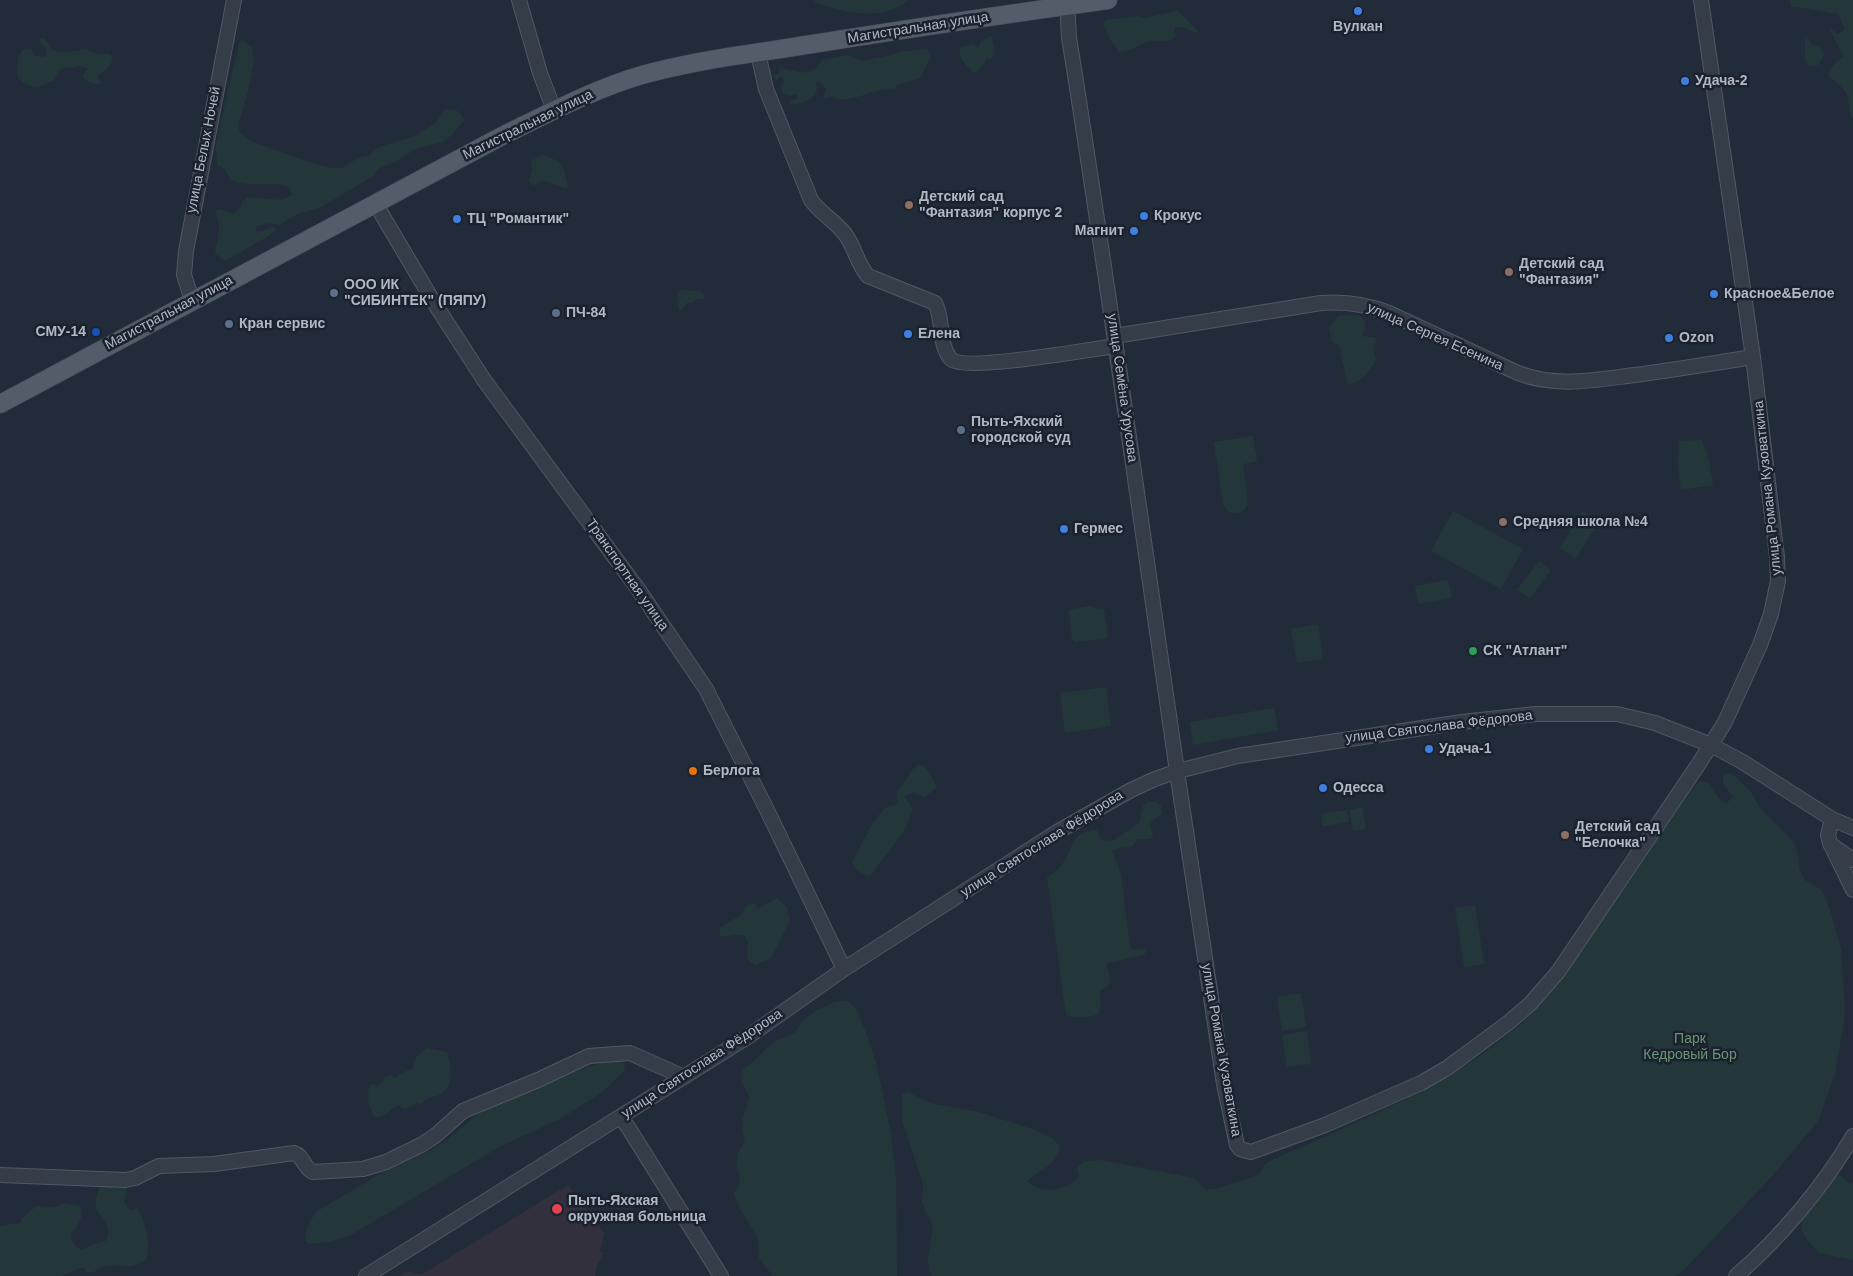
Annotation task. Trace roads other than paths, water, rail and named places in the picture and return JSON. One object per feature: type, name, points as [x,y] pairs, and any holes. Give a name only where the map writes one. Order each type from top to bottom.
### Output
[{"type":"main road","name":"Магистральная улица","points":[[0,404],[192,300],[554,110],[616,84],[642,75],[703,62],[1067,3],[1108,0]]},
{"type":"street","name":"улица Белых Ночей","points":[[192,300],[184,275],[186,252],[234,0]]},
{"type":"street","points":[[519,0],[540,73],[554,110]]},
{"type":"street","name":"улица Романа Кузоваткина","points":[[1178,771],[1224,1084],[1237,1145],[1240,1149],[1251,1152],[1325,1125],[1421,1083],[1481,1044],[1520,1013],[1558,972],[1712,745],[1731,711],[1760,645],[1771,614],[1778,581],[1775,534],[1753,357],[1701,0]]},
{"type":"street","name":"улица Семёна Урусова","points":[[1067,3],[1073,66],[1178,771]]},
{"type":"street","name":"улица Сергея Есенина","points":[[758,53],[766,89],[811,200],[820,211],[846,234],[862,268],[868,276],[934,303],[938,310],[947,352],[951,360],[956,362],[979,364],[1039,357],[1321,303],[1346,302],[1367,305],[1389,313],[1518,373],[1554,382],[1590,381],[1753,357]]},
{"type":"street","name":"Транспортная улица","points":[[375,203],[433,301],[484,380],[638,589],[706,689],[844,968]]},
{"type":"street","name":"улица Святослава Фёдорова","points":[[366,1276],[749,1036],[844,968],[1057,832],[1113,799],[1155,779],[1178,771],[1238,756],[1462,722],[1536,714],[1617,714],[1640,718],[1712,745],[1741,761],[1832,819],[1853,828]]},
{"type":"street","points":[[1832,819],[1828,835],[1830,843],[1853,890]]},
{"type":"street","points":[[1830,843],[1853,860]]},
{"type":"street","points":[[0,1176],[125,1180],[135,1178],[159,1166],[214,1164],[294,1153],[299,1156],[305,1167],[313,1172],[343,1168],[363,1169],[414,1150],[435,1136],[449,1122],[469,1108],[538,1080],[589,1056],[630,1052],[684,1077]]},
{"type":"street","points":[[620,1117],[721,1276]]},
{"type":"street","points":[[1736,1276],[1786,1226],[1818,1187],[1853,1136]]},
{"type":"place","name":"Вулкан","points":[[1358,11]]},
{"type":"place","name":"Удача-2","points":[[1685,81]]},
{"type":"place","name":"Детский сад \"Фантазия\" корпус 2","points":[[909,205]]},
{"type":"place","name":"Крокус","points":[[1144,216]]},
{"type":"place","name":"ТЦ \"Романтик\"","points":[[457,219]]},
{"type":"place","name":"Магнит","points":[[1134,231]]},
{"type":"place","name":"Детский сад \"Фантазия\"","points":[[1509,272]]},
{"type":"place","name":"ООО ИК \"СИБИНТЕК\" (ПЯПУ)","points":[[334,293]]},
{"type":"place","name":"Красное&Белое","points":[[1714,294]]},
{"type":"place","name":"ПЧ-84","points":[[556,313]]},
{"type":"place","name":"Кран сервис","points":[[229,324]]},
{"type":"place","name":"СМУ-14","points":[[96,332]]},
{"type":"place","name":"Елена","points":[[908,334]]},
{"type":"place","name":"Ozon","points":[[1669,338]]},
{"type":"place","name":"Пыть-Яхский городской суд","points":[[961,430]]},
{"type":"place","name":"Средняя школа №4","points":[[1503,522]]},
{"type":"place","name":"Гермес","points":[[1064,529]]},
{"type":"place","name":"СК \"Атлант\"","points":[[1473,651]]},
{"type":"place","name":"Удача-1","points":[[1429,749]]},
{"type":"place","name":"Берлога","points":[[693,771]]},
{"type":"place","name":"Одесса","points":[[1323,788]]},
{"type":"place","name":"Детский сад \"Белочка\"","points":[[1565,835]]},
{"type":"place","name":"Пыть-Яхская окружная больница","points":[[557,1209]]},
{"type":"park label","name":"Парк Кедровый Бор","points":[[1690,1048]]}]
